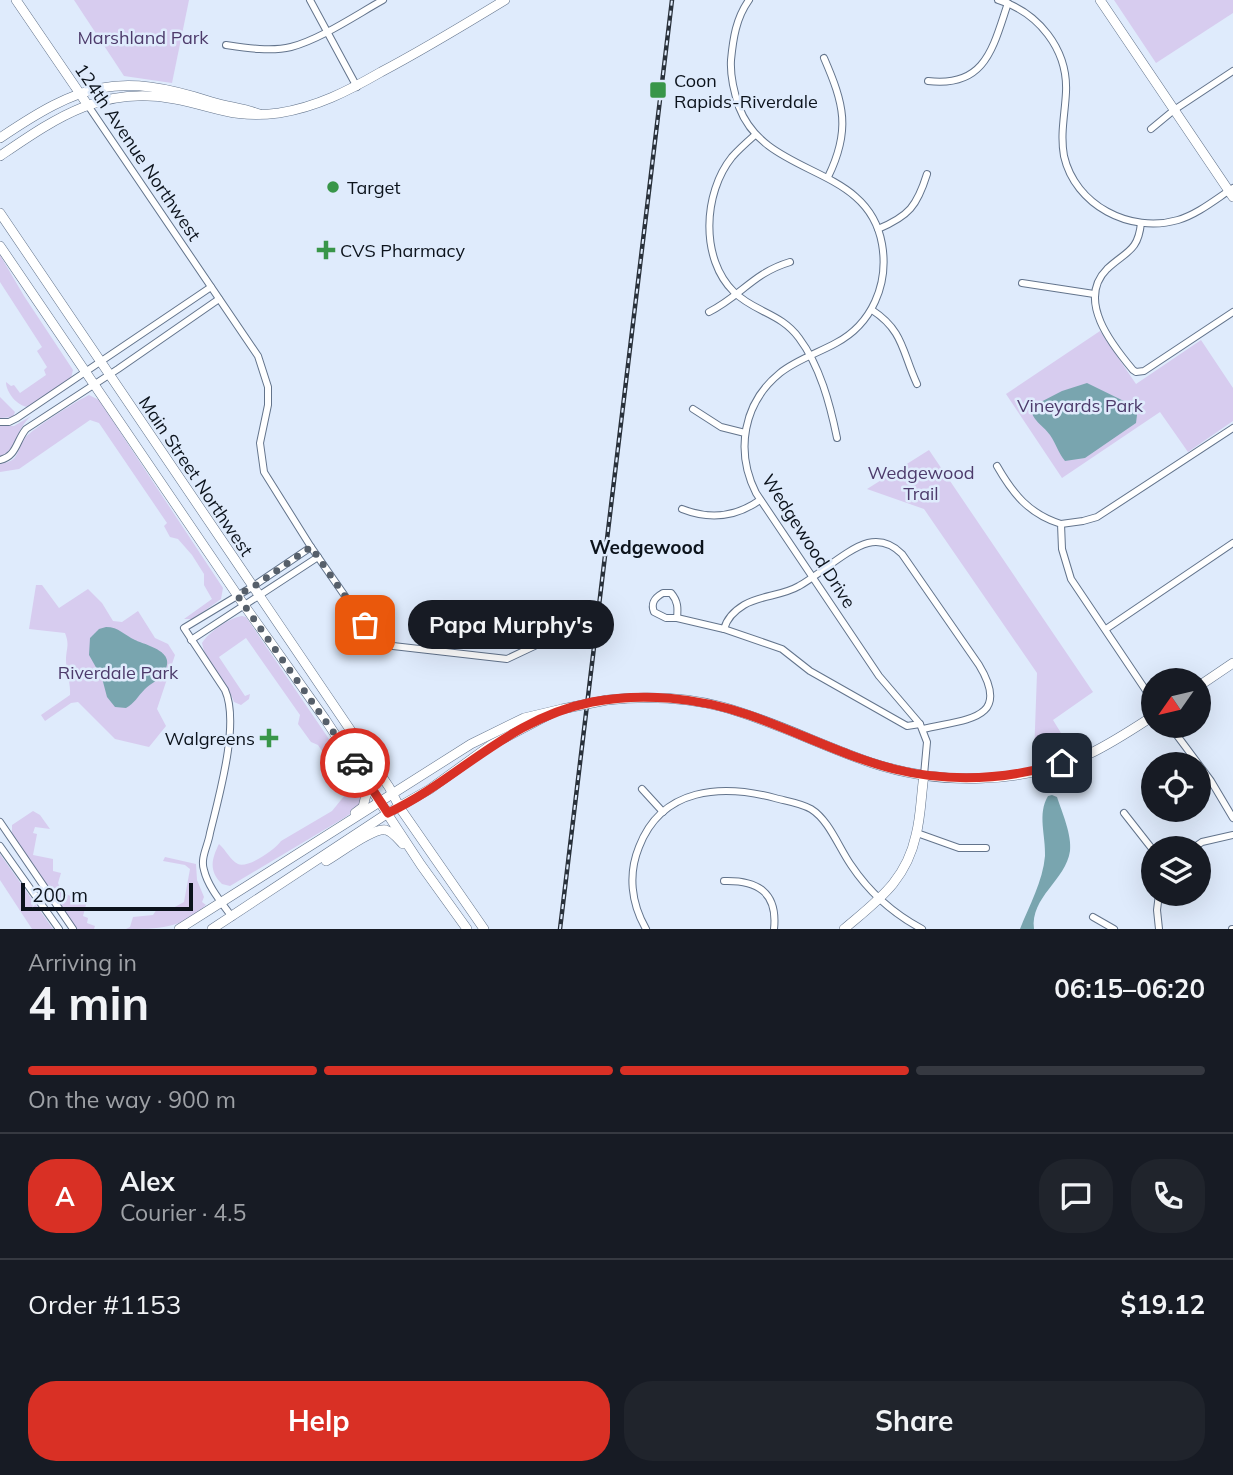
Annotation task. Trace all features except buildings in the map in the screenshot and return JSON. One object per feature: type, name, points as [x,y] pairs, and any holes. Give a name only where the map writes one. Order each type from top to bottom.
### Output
[{"type":"main road","name":"124th Avenue Northwest","points":[[16,0],[86,104]]},
{"type":"main road","points":[[0,156],[51,121],[86,104],[110,98],[145,95],[178,99],[223,113],[249,116],[309,107],[358,87],[505,0]]},
{"type":"main road","points":[[1100,0],[1231,192]]},
{"type":"main road","points":[[0,138],[52,104],[107,86],[143,85],[261,114]]},
{"type":"main road","name":"Main Street Northwest","points":[[0,213],[484,929]]},
{"type":"main road","name":"Main Street Northwest","points":[[0,246],[237,595],[326,719],[467,929]]},
{"type":"main road","points":[[1211,677],[1233,663]]},
{"type":"main road","points":[[179,929],[485,736],[531,716],[562,709],[607,700],[674,699],[725,708],[870,762],[924,775],[964,779],[1032,772],[1089,754],[1141,723]]},
{"type":"main road","points":[[212,929],[505,737],[562,709]]},
{"type":"main road","points":[[326,719],[330,736],[366,795],[363,807],[332,832]]},
{"type":"main road","points":[[844,929],[881,898],[905,869],[917,833],[924,775]]},
{"type":"main road","points":[[302,870],[318,866],[374,832],[384,829],[392,832],[413,852]]},
{"type":"street","points":[[310,0],[358,87]]},
{"type":"street","points":[[226,45],[247,48],[290,47],[383,0]]},
{"type":"street","name":"Wedgewood Drive","points":[[749,0],[740,14],[734,34],[731,73],[741,112],[755,135],[776,152],[828,177],[858,199],[878,229],[884,253],[884,269],[872,310],[847,337],[780,373],[762,391],[750,414],[745,433],[746,469],[760,500],[879,676],[922,726]]},
{"type":"street","points":[[998,0],[1019,8],[1041,25],[1060,56],[1066,85],[1063,147],[1074,178],[1091,200],[1123,219],[1161,223],[1185,217],[1231,192]]},
{"type":"street","points":[[928,81],[958,81],[983,65],[992,50],[1008,3]]},
{"type":"street","points":[[824,58],[844,116],[841,148],[828,177]]},
{"type":"street","points":[[1151,129],[1174,110],[1233,71]]},
{"type":"street","name":"124th Avenue Northwest","points":[[86,104],[219,299]]},
{"type":"street","points":[[755,135],[730,159],[717,185],[710,219],[710,243],[715,265],[721,277],[736,294],[749,304],[785,322],[797,336],[825,392],[837,438]]},
{"type":"street","points":[[878,229],[910,211],[919,198],[928,174]]},
{"type":"street","points":[[1141,223],[1139,239],[1133,249],[1102,276],[1094,294],[1099,320],[1136,372],[1144,371],[1233,312]]},
{"type":"street","points":[[709,312],[724,305],[765,271],[790,262]]},
{"type":"street","points":[[1023,283],[1094,294]]},
{"type":"street","points":[[0,422],[13,421],[211,287]]},
{"type":"street","points":[[0,460],[9,457],[26,429],[219,299],[258,356],[265,371],[268,405],[260,443],[264,472],[311,547],[370,632],[387,644],[507,659],[543,642]]},
{"type":"street","points":[[872,310],[897,332],[917,384]]},
{"type":"street","points":[[693,410],[721,427],[745,433]]},
{"type":"street","points":[[997,466],[1008,486],[1035,514],[1061,524],[1097,517],[1233,428]]},
{"type":"street","points":[[682,509],[702,516],[719,516],[739,512],[760,500]]},
{"type":"street","points":[[1061,524],[1062,549],[1071,579],[1141,683]]},
{"type":"street","points":[[1106,629],[1233,543]]},
{"type":"street","points":[[677,618],[678,606],[671,593],[656,597],[653,602],[654,612],[666,618],[724,629],[782,649],[810,671],[907,726],[971,719],[981,714],[990,700],[989,681],[979,664],[902,554],[886,544],[864,544],[788,591],[756,598],[731,615],[724,629]]},
{"type":"street","points":[[232,917],[208,881],[203,869],[203,858],[215,811],[232,712],[225,690],[184,628],[253,587],[311,547]]},
{"type":"street","points":[[191,640],[318,557]]},
{"type":"street","points":[[922,726],[928,748],[924,775]]},
{"type":"street","points":[[1179,738],[1211,780],[1233,818]]},
{"type":"street","points":[[642,789],[663,812]]},
{"type":"street","points":[[646,929],[635,901],[633,865],[640,843],[663,812],[688,796],[714,791],[762,794],[809,807],[819,815],[858,875],[899,917],[922,929]]},
{"type":"street","points":[[1124,813],[1142,836]]},
{"type":"street","points":[[0,822],[73,929]]},
{"type":"street","points":[[917,833],[959,848],[986,848]]},
{"type":"street","points":[[1211,840],[1233,835]]},
{"type":"street","points":[[0,846],[59,929]]},
{"type":"street","points":[[724,881],[744,881],[763,890],[773,908],[774,929]]},
{"type":"street","points":[[1158,906],[1159,929]]},
{"type":"street","points":[[1093,917],[1114,929]]},
{"type":"green space","name":"Marshland Park","points":[[74,0],[189,0],[172,83],[124,76]]},
{"type":"green space","points":[[1114,0],[1233,0],[1233,13],[1156,63]]},
{"type":"green space","points":[[0,255],[73,370],[71,378],[28,407],[13,398],[6,382],[14,385],[20,393],[46,375],[44,370],[47,367],[37,351],[42,347],[0,282]]},
{"type":"green space","name":"Vineyards Park","points":[[1100,331],[1136,384],[1201,340],[1233,388],[1233,421],[1188,452],[1160,412],[1062,478],[1006,394]]},
{"type":"green space","points":[[89,395],[99,400],[223,588],[221,599],[193,619],[184,619],[212,599],[204,585],[204,574],[178,539],[170,537],[164,526],[167,523],[99,423],[90,420],[19,469],[0,472],[0,464],[15,458],[29,434]]},
{"type":"green space","points":[[0,397],[15,412],[13,417],[0,418]]},
{"type":"green space","points":[[31,416],[13,445],[0,457],[0,426],[14,426]]},
{"type":"green space","name":"Wedgewood Trail","points":[[929,450],[1093,692],[1053,720],[1069,746],[1034,756],[1037,673],[924,509],[867,489]]},
{"type":"green space","name":"Riverdale Park","points":[[36,585],[42,585],[59,608],[88,589],[102,603],[113,621],[122,622],[138,611],[155,638],[168,644],[175,655],[157,709],[166,726],[149,747],[115,739],[78,702],[71,703],[45,721],[41,715],[70,695],[66,665],[68,644],[65,633],[29,629]]},
{"type":"green space","points":[[246,617],[350,770],[363,799],[357,809],[344,818],[230,886],[222,884],[213,870],[214,855],[219,844],[235,862],[248,864],[332,811],[345,795],[335,779],[336,772],[318,745],[311,742],[298,724],[300,715],[246,638],[219,657],[245,696],[250,694],[249,699],[241,705],[234,702],[208,658],[202,643],[205,639],[225,623]]},
{"type":"green space","points":[[33,811],[40,815],[50,829],[35,827],[33,833],[37,834],[33,855],[53,859],[53,871],[61,873],[58,883],[60,888],[68,895],[83,901],[88,897],[83,916],[88,918],[87,923],[95,926],[94,929],[76,929],[12,835],[12,825]]},
{"type":"green space","points":[[0,854],[53,929],[32,929],[0,880]]},
{"type":"green space","points":[[165,857],[196,864],[197,880],[204,897],[202,902],[206,905],[187,919],[169,926],[126,929],[130,927],[133,917],[153,915],[157,909],[173,908],[184,902],[190,869],[185,865],[163,861]]},
{"type":"shaded area","points":[[1087,383],[1134,406],[1136,423],[1085,458],[1065,461],[1050,435],[1035,419],[1031,407],[1062,391]]},
{"type":"shaded area","points":[[106,627],[118,630],[160,651],[167,661],[162,675],[126,708],[115,707],[107,697],[102,678],[89,655],[90,638],[99,629]]},
{"type":"shaded area","points":[[1048,796],[1057,797],[1064,816],[1070,838],[1070,851],[1062,871],[1037,907],[1034,929],[1020,929],[1042,875],[1045,856],[1043,810]]},
{"type":"railway","points":[[560,929],[672,0]]},
{"type":"way so far","points":[[355,763],[237,595],[311,547],[365,625]]},
{"type":"place","name":"Coon Rapids-Riverdale","points":[[658,90]]},
{"type":"place","name":"Target","points":[[333,187]]},
{"type":"place","name":"CVS Pharmacy","points":[[326,250]]},
{"type":"place","name":"Papa Murphy's","points":[[365,625]]},
{"type":"place","name":"Walgreens","points":[[269,738]]},
{"type":"district","name":"Wedgewood","points":[[647,547]]},
{"type":"route","points":[[355,763],[388,813],[400,808],[505,737],[562,709],[629,698],[689,701],[725,708],[870,762],[924,775],[964,779],[989,778],[1019,775],[1062,763]]}]
